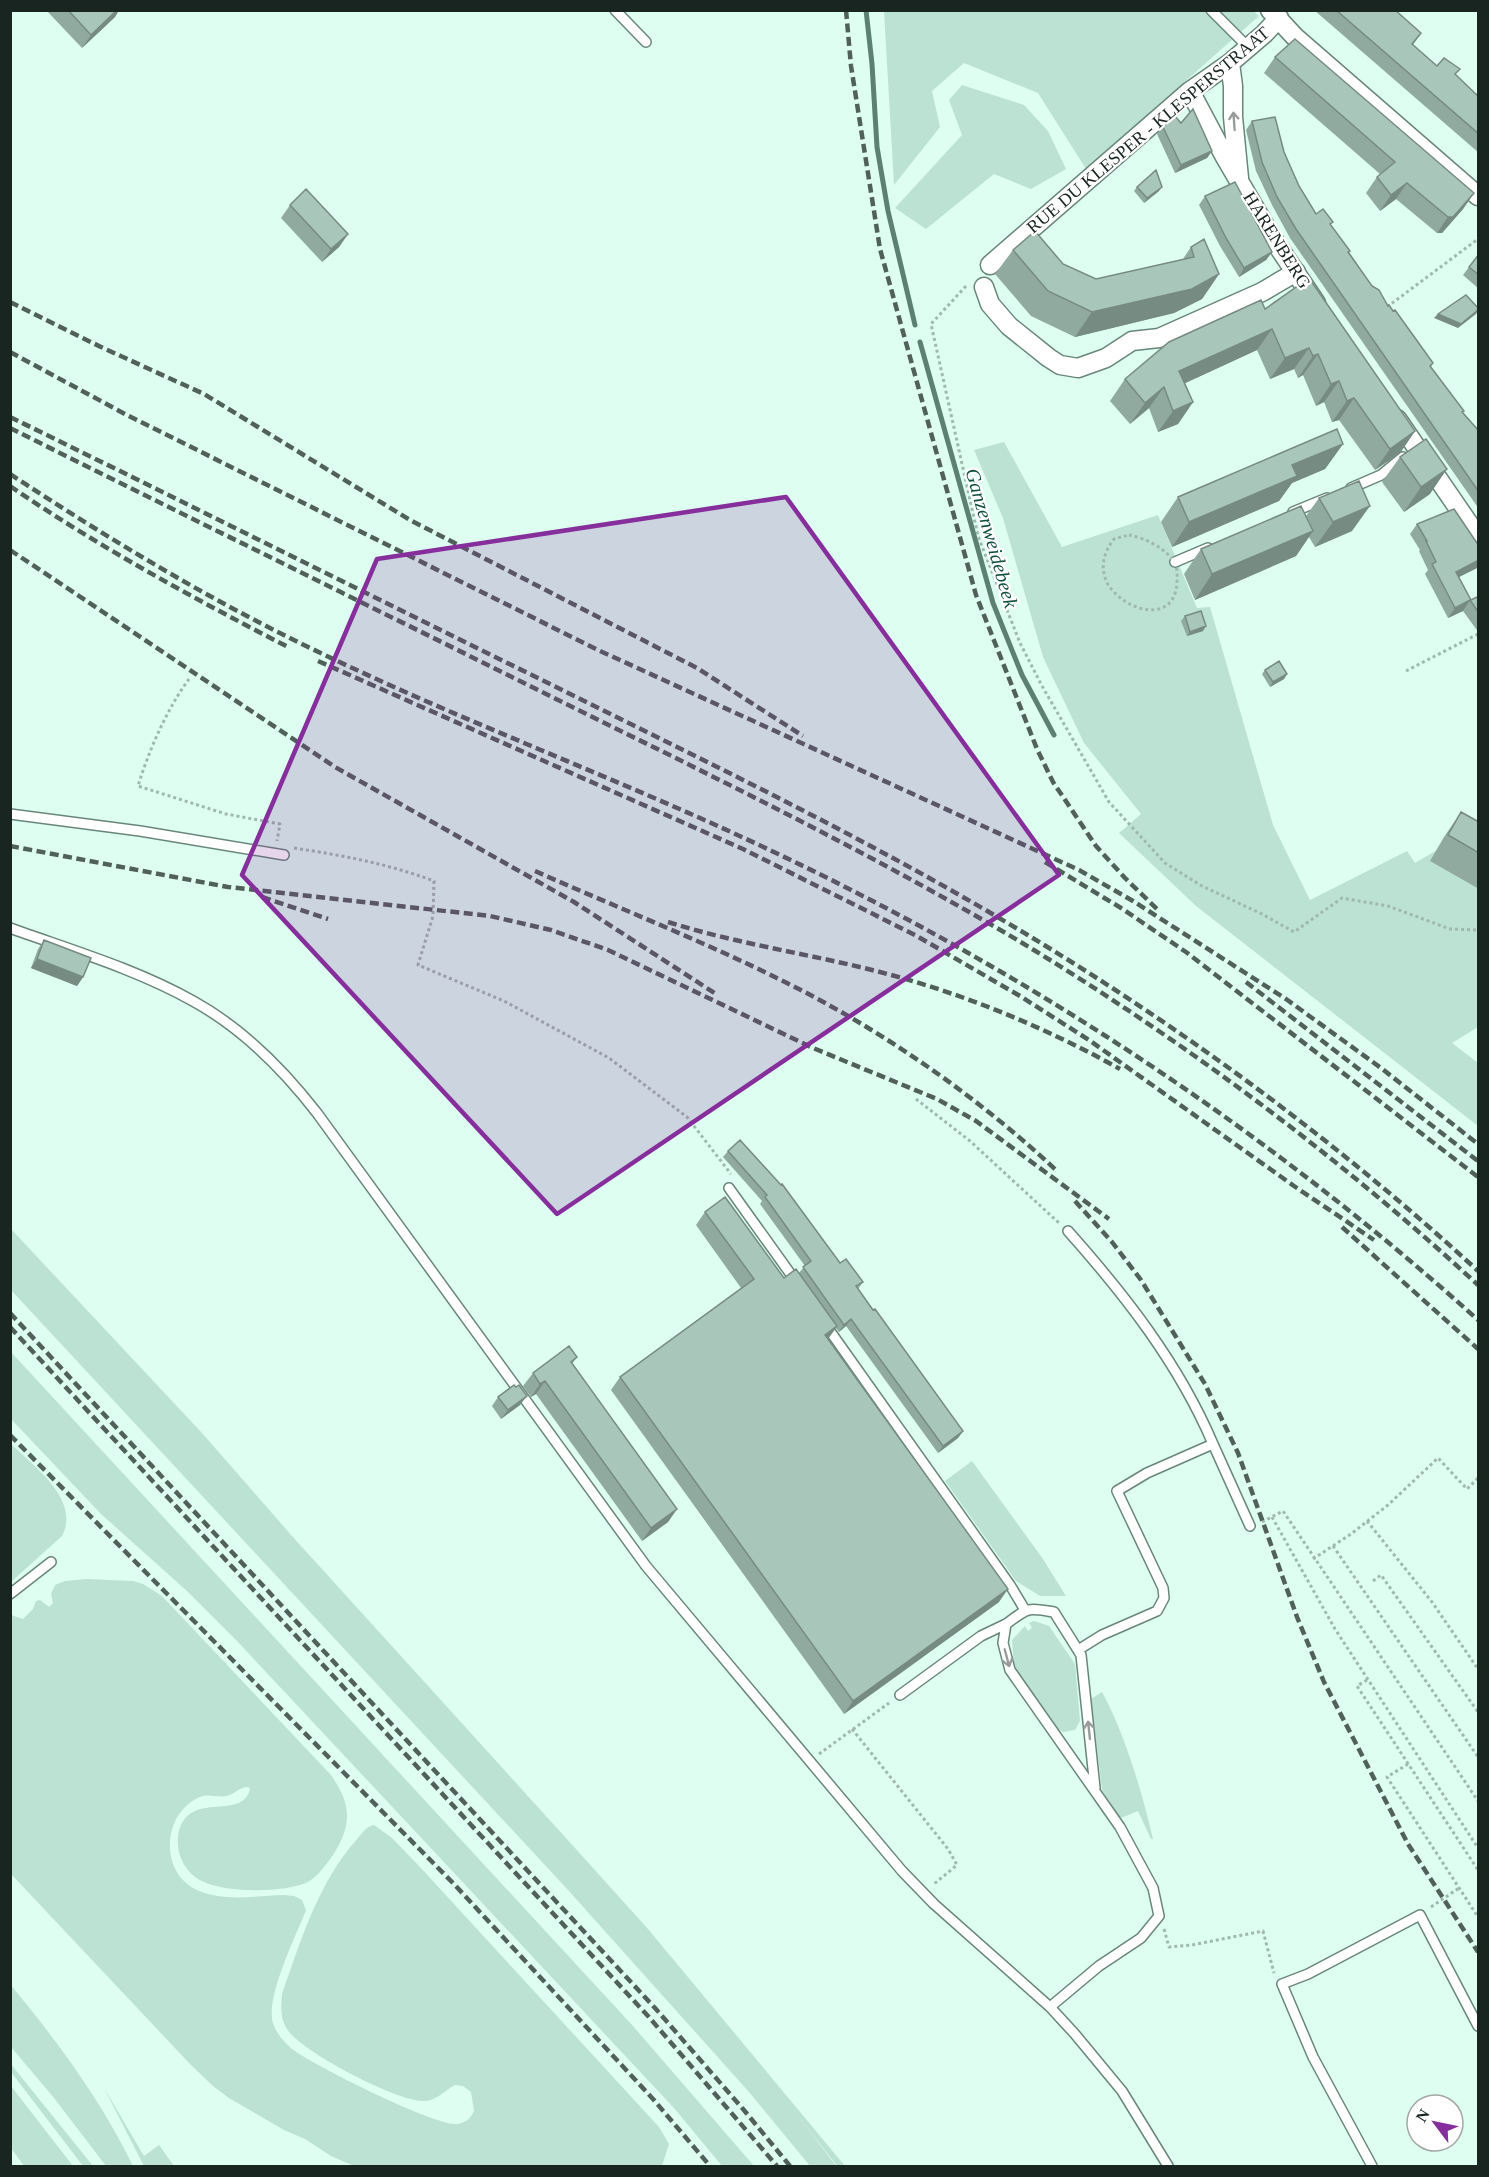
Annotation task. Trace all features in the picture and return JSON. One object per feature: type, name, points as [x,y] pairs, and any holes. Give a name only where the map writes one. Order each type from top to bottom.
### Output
[{"type":"street","name":"RUE DU KLESPER - KLESPERSTRAAT","points":[[990,265],[1190,91],[1230,63],[1248,47],[1275,14]]},
{"type":"street","points":[[1275,14],[1295,38],[1479,196]]},
{"type":"street","name":"HARENBERG","points":[[1230,63],[1239,179]]},
{"type":"street","name":"HARENBERG","points":[[1190,91],[1271,236],[1329,321]]},
{"type":"street","points":[[984,287],[990,304],[1009,326],[1060,365],[1078,368],[1106,358],[1132,341],[1160,338],[1262,292],[1296,272]]},
{"type":"street","points":[[1387,405],[1479,537]]},
{"type":"lane","points":[[615,10],[646,42]]},
{"type":"lane","points":[[1211,10],[1248,47]]},
{"type":"lane","points":[[1283,516],[1381,475],[1417,449]]},
{"type":"lane","points":[[1174,562],[1218,544]]},
{"type":"lane","points":[[10,814],[286,851]]},
{"type":"lane","points":[[10,928],[115,966],[193,1001],[248,1039],[298,1088],[646,1566],[902,1871],[924,1894],[1050,2007],[1074,2033],[1122,2091],[1168,2166]]},
{"type":"lane","points":[[729,1188],[804,1293]]},
{"type":"lane","points":[[1068,1231],[1101,1268],[1177,1371],[1200,1412],[1250,1526]]},
{"type":"lane","points":[[818,1313],[1010,1584],[1025,1610]]},
{"type":"lane","points":[[1078,1650],[1101,1635],[1152,1614],[1159,1608],[1164,1598],[1163,1588],[1117,1491],[1147,1473],[1213,1444]]},
{"type":"lane","points":[[10,1594],[51,1562]]},
{"type":"lane","points":[[900,1695],[981,1636],[1006,1624],[1025,1610],[1033,1608],[1054,1612],[1081,1655],[1095,1788]]},
{"type":"lane","points":[[1006,1624],[1003,1643],[1010,1670],[1095,1788],[1120,1827],[1153,1888],[1159,1916],[1141,1938],[1099,1966],[1050,2007]]},
{"type":"lane","points":[[1372,2166],[1309,2048],[1282,1984],[1308,1974],[1420,1915],[1479,2026]]},
{"type":"path","points":[[1380,312],[1479,239]]},
{"type":"path","points":[[990,265],[931,324],[978,536],[1020,643],[1042,686],[1109,802],[1165,863],[1202,886],[1294,932],[1342,898],[1388,906],[1450,928],[1479,930]]},
{"type":"path","points":[[1129,535],[1144,538],[1174,562],[1178,572],[1177,590],[1173,601],[1166,608],[1158,610],[1136,607],[1119,597],[1106,581],[1103,566],[1105,550],[1114,539],[1129,535]]},
{"type":"path","points":[[1406,671],[1479,634]]},
{"type":"path","points":[[189,679],[175,700],[156,738],[138,786],[226,814],[280,824],[276,845]]},
{"type":"path","points":[[286,851],[365,859],[434,881],[433,916],[418,964],[504,1001],[598,1052],[636,1078],[687,1117],[732,1173],[729,1188]]},
{"type":"path","points":[[916,1099],[970,1141],[1068,1231]]},
{"type":"path","points":[[1313,1559],[1367,1521],[1438,1458],[1467,1489],[1479,1478]]},
{"type":"path","points":[[1250,1526],[1282,1512],[1479,1801]]},
{"type":"path","points":[[1272,1517],[1319,1604],[1479,1848]]},
{"type":"path","points":[[1367,1521],[1432,1602],[1479,1669]]},
{"type":"path","points":[[1333,1546],[1479,1757]]},
{"type":"path","points":[[1373,1581],[1381,1575],[1479,1712]]},
{"type":"path","points":[[1367,1680],[1357,1686],[1479,1870]]},
{"type":"path","points":[[810,1760],[900,1695]]},
{"type":"path","points":[[852,1729],[948,1849],[957,1864],[924,1894]]},
{"type":"path","points":[[1408,1764],[1386,1777],[1479,1917]]},
{"type":"path","points":[[1420,1915],[1459,1888]]},
{"type":"path","points":[[1159,1916],[1169,1947],[1192,1945],[1263,1931],[1274,1974],[1282,1984]]},
{"type":"highlighted area","points":[[786,497],[1059,875],[557,1214],[242,875],[377,559]]},
{"type":"green space","points":[[1252,10],[1259,16],[1086,169],[1038,93],[964,63],[932,91],[940,127],[894,185],[884,11]]},
{"type":"green space","points":[[962,85],[1024,105],[1048,131],[1066,169],[1031,189],[994,174],[926,229],[895,208],[962,135],[949,100]]},
{"type":"green space","points":[[1004,442],[1062,547],[1158,515],[1197,608],[1210,607],[1273,825],[1310,900],[1407,851],[1415,863],[1478,826],[1478,1027],[1452,1043],[1478,1063],[1478,1126],[1196,906],[1119,833],[1141,814],[1084,743],[1043,657],[1003,518],[974,450]]},
{"type":"green space","points":[[11,1229],[202,1433],[292,1536],[648,1929],[845,2166],[837,2166],[793,2109],[836,2166],[810,2166],[749,2092],[568,1890],[11,1290]]},
{"type":"green space","points":[[11,1352],[633,2026],[754,2166],[722,2166],[674,2108],[237,1641],[187,1591],[101,1514],[11,1419]]},
{"type":"green space","points":[[10,1443],[52,1484],[65,1509],[66,1522],[62,1536],[11,1582]]},
{"type":"green space","points":[[972,1461],[1043,1559],[1066,1596],[1040,1596],[1016,1581],[945,1481]]},
{"type":"green space","points":[[86,1579],[133,1581],[143,1584],[162,1596],[331,1775],[343,1796],[347,1815],[344,1834],[339,1844],[318,1873],[308,1882],[298,1886],[271,1890],[241,1890],[214,1886],[192,1875],[184,1864],[178,1844],[183,1822],[191,1813],[202,1809],[236,1804],[245,1799],[250,1789],[248,1787],[227,1796],[204,1796],[196,1799],[185,1807],[172,1831],[171,1858],[176,1871],[185,1882],[197,1890],[217,1896],[284,1895],[302,1900],[306,1910],[273,1998],[274,2027],[286,2043],[304,2057],[347,2080],[424,2115],[457,2124],[468,2120],[474,2111],[471,2092],[463,2086],[455,2085],[435,2098],[423,2101],[392,2093],[372,2084],[310,2050],[295,2038],[283,2021],[282,1994],[321,1893],[343,1856],[364,1830],[374,1825],[392,1838],[420,1867],[659,2127],[669,2144],[662,2166],[354,2166],[331,2156],[305,2139],[284,2130],[229,2098],[190,2064],[11,1874],[11,1615],[23,1619],[33,1609],[36,1601],[40,1600],[49,1607],[53,1603],[51,1594],[55,1585],[65,1581]]},
{"type":"green space","points":[[1034,1621],[1049,1626],[1075,1664],[1080,1721],[1075,1730],[1063,1732],[1058,1729],[1014,1667],[1012,1640],[1025,1626],[1028,1631],[1032,1628],[1029,1623]]},
{"type":"green space","points":[[1102,1692],[1132,1764],[1153,1839],[1138,1811],[1121,1818],[1102,1790],[1091,1699]]},
{"type":"green space","points":[[10,1984],[45,2027],[92,2094],[133,2166],[106,2166],[11,2047]]},
{"type":"green space","points":[[10,2063],[93,2166],[83,2166],[11,2072]]},
{"type":"green space","points":[[11,2086],[73,2166],[24,2166],[11,2148]]},
{"type":"green space","points":[[104,2088],[144,2156],[159,2145],[174,2166],[144,2166]]},
{"type":"building","points":[[68,10],[117,10],[91,35]]},
{"type":"building","points":[[1336,10],[1395,10],[1421,33],[1412,44],[1437,66],[1444,58],[1460,69],[1455,74],[1479,97],[1479,134]]},
{"type":"building","points":[[1295,39],[1474,193],[1453,217],[1448,217],[1407,183],[1391,195],[1377,177],[1395,162],[1275,57]]},
{"type":"building","points":[[1193,109],[1212,151],[1181,165],[1163,127],[1175,116],[1181,123]]},
{"type":"building","points":[[1275,117],[1284,152],[1299,186],[1316,214],[1323,209],[1333,222],[1330,224],[1350,251],[1348,252],[1372,286],[1379,290],[1388,306],[1393,311],[1395,310],[1433,363],[1430,366],[1464,411],[1462,412],[1479,431],[1479,492],[1296,229],[1277,197],[1262,162],[1252,121]]},
{"type":"building","points":[[1156,170],[1162,187],[1147,198],[1137,187]]},
{"type":"building","points":[[1235,182],[1272,252],[1244,268],[1205,196]]},
{"type":"building","points":[[306,189],[348,234],[331,249],[290,205]]},
{"type":"building","points":[[1035,231],[1063,264],[1096,279],[1194,257],[1191,247],[1204,239],[1219,274],[1192,289],[1092,312],[1048,291],[1013,250]]},
{"type":"building","points":[[1479,254],[1479,275],[1469,267]]},
{"type":"building","points":[[1309,278],[1415,431],[1390,449],[1354,398],[1347,401],[1339,381],[1331,384],[1318,354],[1313,356],[1309,348],[1285,358],[1272,329],[1179,371],[1193,402],[1173,411],[1164,387],[1145,403],[1125,379],[1169,342],[1261,300],[1265,309]]},
{"type":"building","points":[[1466,295],[1479,309],[1461,324],[1438,314]]},
{"type":"building","points":[[1337,429],[1343,444],[1292,465],[1297,476],[1189,522],[1178,497]]},
{"type":"building","points":[[1426,439],[1447,469],[1421,487],[1400,457]]},
{"type":"building","points":[[1359,481],[1370,506],[1333,522],[1319,498]]},
{"type":"building","points":[[1301,506],[1313,531],[1212,574],[1201,549]]},
{"type":"building","points":[[1454,509],[1479,546],[1479,560],[1456,572],[1471,600],[1479,596],[1479,613],[1470,600],[1455,608],[1432,564],[1436,562],[1417,524]]},
{"type":"building","points":[[1201,611],[1206,626],[1190,632],[1185,616]]},
{"type":"building","points":[[1279,661],[1287,674],[1273,682],[1265,670]]},
{"type":"building","points":[[1461,812],[1479,822],[1479,853],[1448,835]]},
{"type":"building","points":[[44,940],[91,958],[83,977],[37,959]]},
{"type":"building","points":[[740,1140],[782,1184],[840,1263],[846,1259],[863,1282],[856,1286],[963,1431],[943,1446],[851,1319],[844,1325],[803,1267],[811,1261],[765,1197],[767,1195],[728,1151]]},
{"type":"building","points":[[725,1197],[784,1278],[796,1269],[837,1326],[825,1335],[1008,1589],[853,1701],[620,1377],[754,1279],[705,1212]]},
{"type":"building","points":[[569,1346],[577,1357],[571,1362],[677,1509],[651,1528],[545,1381],[540,1384],[533,1373]]},
{"type":"building","points":[[514,1385],[516,1387],[519,1385],[527,1396],[508,1410],[498,1397]]},
{"type":"waterway","name":"Ganzenweidebeek","points":[[866,10],[877,147],[888,211],[915,325]]},
{"type":"waterway","name":"Ganzenweidebeek","points":[[920,342],[993,603],[1022,675],[1054,735]]},
{"type":"railway","points":[[846,10],[851,66],[880,249],[976,595],[1037,749],[1053,782],[1096,846],[1158,910]]},
{"type":"railway","points":[[10,302],[204,394],[410,520],[697,668],[803,736]]},
{"type":"railway","points":[[10,352],[125,414],[598,650],[1079,870],[1133,901],[1286,999],[1381,1068],[1478,1144]]},
{"type":"railway","points":[[10,417],[729,773],[850,835],[968,900],[1086,971],[1261,1091],[1372,1178],[1478,1271]]},
{"type":"railway","points":[[10,428],[790,816],[905,876],[1019,941],[1140,1018],[1258,1102],[1370,1191],[1478,1285]]},
{"type":"railway","points":[[10,474],[151,562],[224,604],[298,642],[416,697],[657,799],[776,853],[964,950],[1055,1004],[1144,1061],[1231,1121],[1316,1184],[1478,1320]]},
{"type":"railway","points":[[10,486],[147,571],[288,647]]},
{"type":"railway","points":[[10,550],[335,767],[574,902],[716,994]]},
{"type":"railway","points":[[318,661],[743,849],[915,935],[1020,996],[1089,1040],[1374,1240]]},
{"type":"railway","points":[[10,846],[228,887],[490,916],[551,930],[608,950],[813,1048],[937,1099],[976,1121],[1109,1219]]},
{"type":"railway","points":[[1045,862],[1121,908],[1186,952],[1478,1177]]},
{"type":"railway","points":[[535,871],[754,967],[857,1021],[962,1091],[1057,1171]]},
{"type":"railway","points":[[262,897],[328,919]]},
{"type":"railway","points":[[668,922],[718,936],[872,970],[936,988],[1030,1024],[1120,1069]]},
{"type":"railway","points":[[1246,982],[1478,1161]]},
{"type":"railway","points":[[1075,1201],[1112,1242],[1141,1280],[1205,1384],[1238,1453],[1297,1617],[1324,1682],[1408,1844],[1478,1952]]},
{"type":"railway","points":[[1342,1227],[1478,1349]]},
{"type":"railway","points":[[10,1313],[655,2008],[790,2166]]},
{"type":"railway","points":[[10,1327],[648,2016],[777,2166]]},
{"type":"railway","points":[[10,1435],[453,1883],[653,2099],[710,2166]]}]
